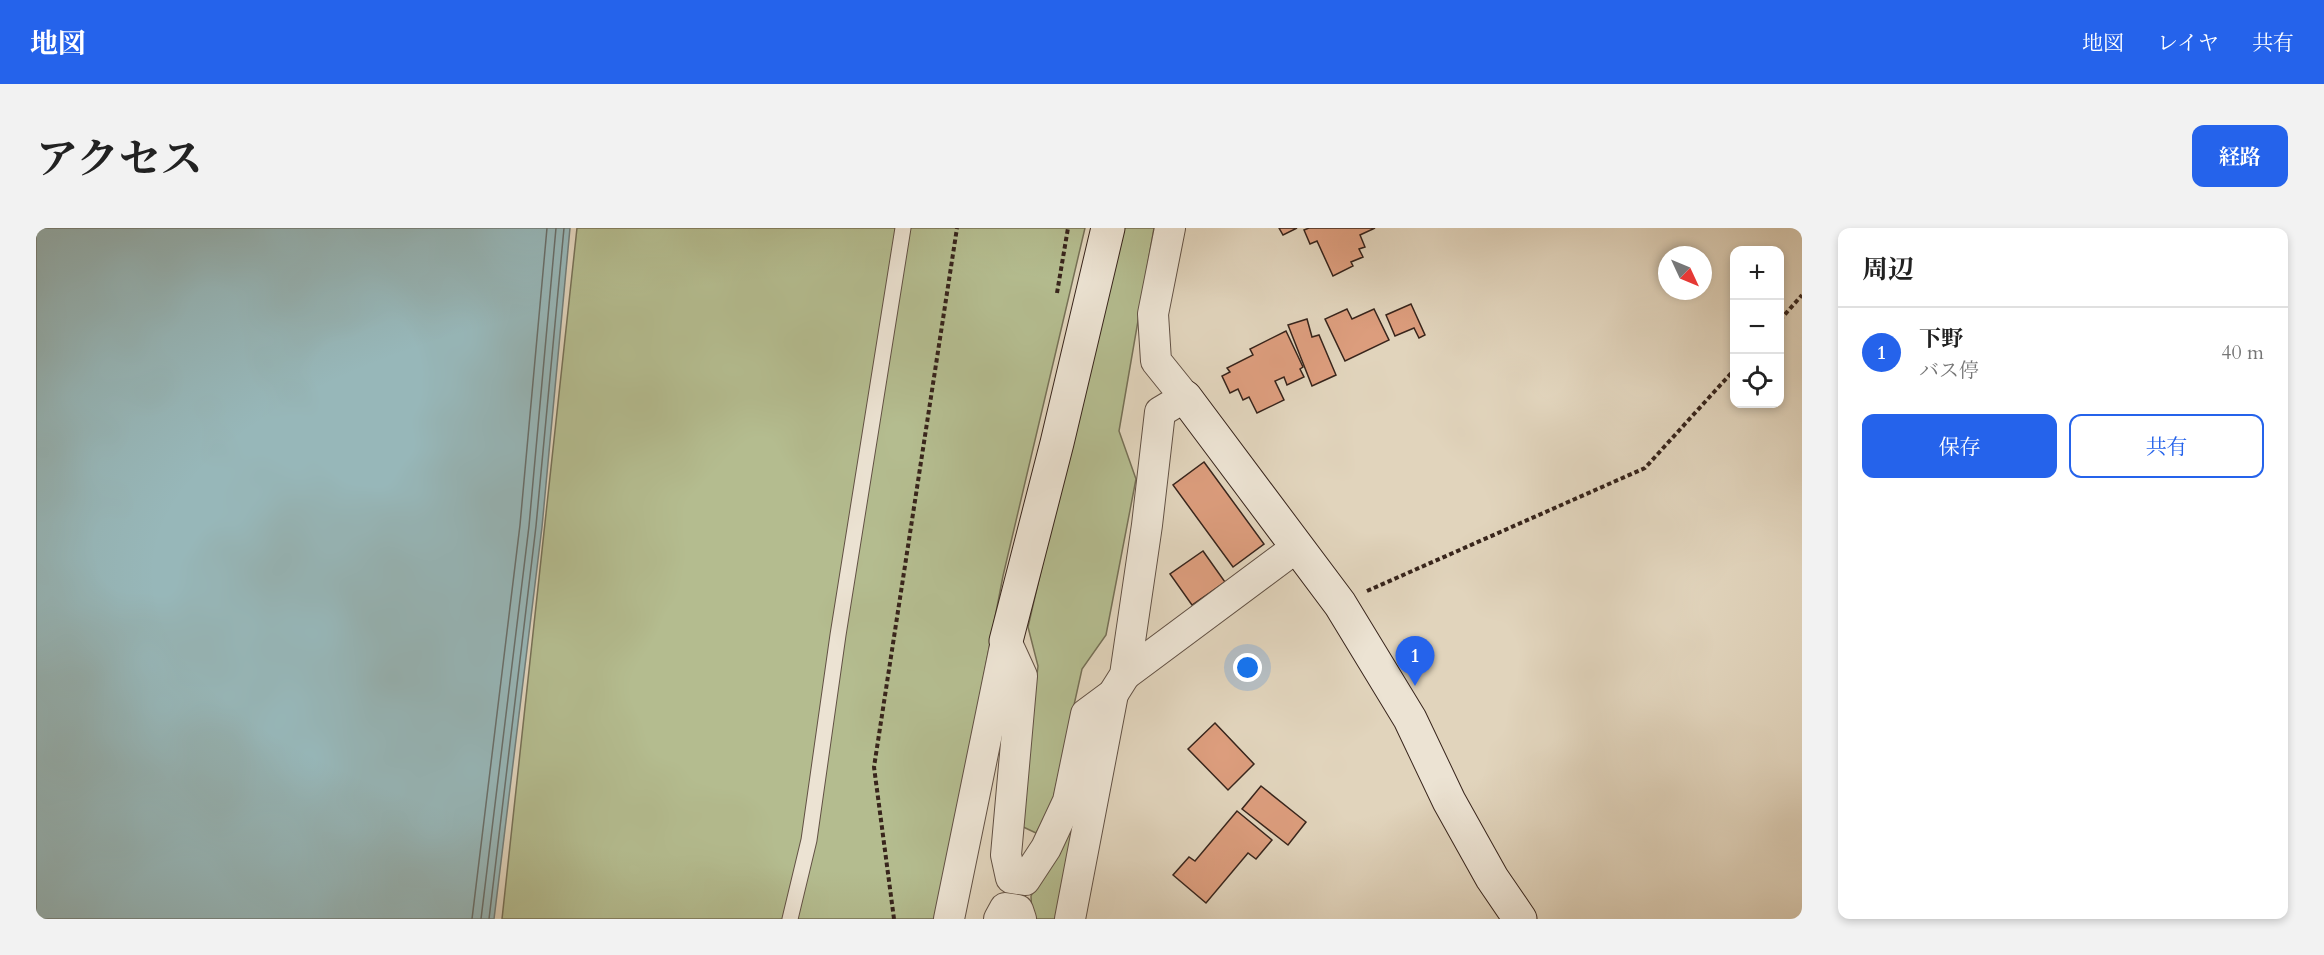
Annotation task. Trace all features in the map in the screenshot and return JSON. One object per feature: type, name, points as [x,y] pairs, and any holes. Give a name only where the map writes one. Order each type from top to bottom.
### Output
[{"type":"street","points":[[949,919],[1006,641],[1057,443],[1108,228]]},
{"type":"street","points":[[1170,228],[1153,314],[1156,361],[1340,604],[1410,719],[1449,801],[1492,878],[1520,919]]},
{"type":"street","points":[[1070,919],[1119,685],[1147,525],[1160,412],[1185,397]]},
{"type":"street","points":[[1006,641],[1022,676],[1006,855],[1011,878],[1025,880],[1047,848],[1068,801],[1086,714],[1119,685],[1297,547]]},
{"type":"street","points":[[1011,916],[1018,880]]},
{"type":"lane","points":[[790,919],[809,840],[838,635],[903,228]]},
{"type":"path","points":[[894,919],[874,767],[957,228]]},
{"type":"path","points":[[1784,315],[1802,295]]},
{"type":"path","points":[[1340,604],[1645,468],[1730,374]]},
{"type":"green space","points":[[577,228],[1085,228],[1003,576],[937,919],[502,919]]},
{"type":"green space","points":[[1120,228],[1154,228],[1119,431],[1136,479],[1106,635],[1082,669],[1052,804],[1036,833],[1019,825],[1038,666],[1028,627]]},
{"type":"green space","points":[[1084,791],[1062,919],[1032,919],[1031,896]]},
{"type":"water","points":[[36,228],[570,228],[542,527],[494,919],[36,919]]},
{"type":"building","points":[[1279,228],[1297,228],[1283,235]]},
{"type":"building","points":[[1309,228],[1375,228],[1360,235],[1365,247],[1359,249],[1363,257],[1351,262],[1353,266],[1333,276],[1317,241],[1310,244],[1304,230]]},
{"type":"building","points":[[1411,304],[1425,335],[1419,338],[1414,328],[1395,336],[1386,315]]},
{"type":"building","points":[[1347,309],[1352,319],[1374,309],[1389,340],[1345,361],[1325,319]]},
{"type":"building","points":[[1307,319],[1312,337],[1319,335],[1336,375],[1312,386],[1288,325]]},
{"type":"building","points":[[1286,331],[1303,367],[1300,369],[1304,377],[1287,385],[1284,377],[1275,381],[1284,400],[1257,413],[1249,397],[1243,400],[1238,389],[1230,393],[1222,376],[1230,372],[1227,368],[1253,355],[1250,349]]},
{"type":"building","points":[[1204,462],[1264,544],[1233,567],[1173,485]]},
{"type":"building","points":[[1203,551],[1225,582],[1192,605],[1170,574]]},
{"type":"building","points":[[1215,723],[1254,764],[1228,790],[1188,749]]},
{"type":"building","points":[[1261,786],[1306,822],[1288,845],[1242,809]]},
{"type":"building","points":[[1237,811],[1272,840],[1256,859],[1248,853],[1206,903],[1173,875],[1189,857],[1195,861]]},
{"type":"place","name":"下野","points":[[1415,686]]}]
